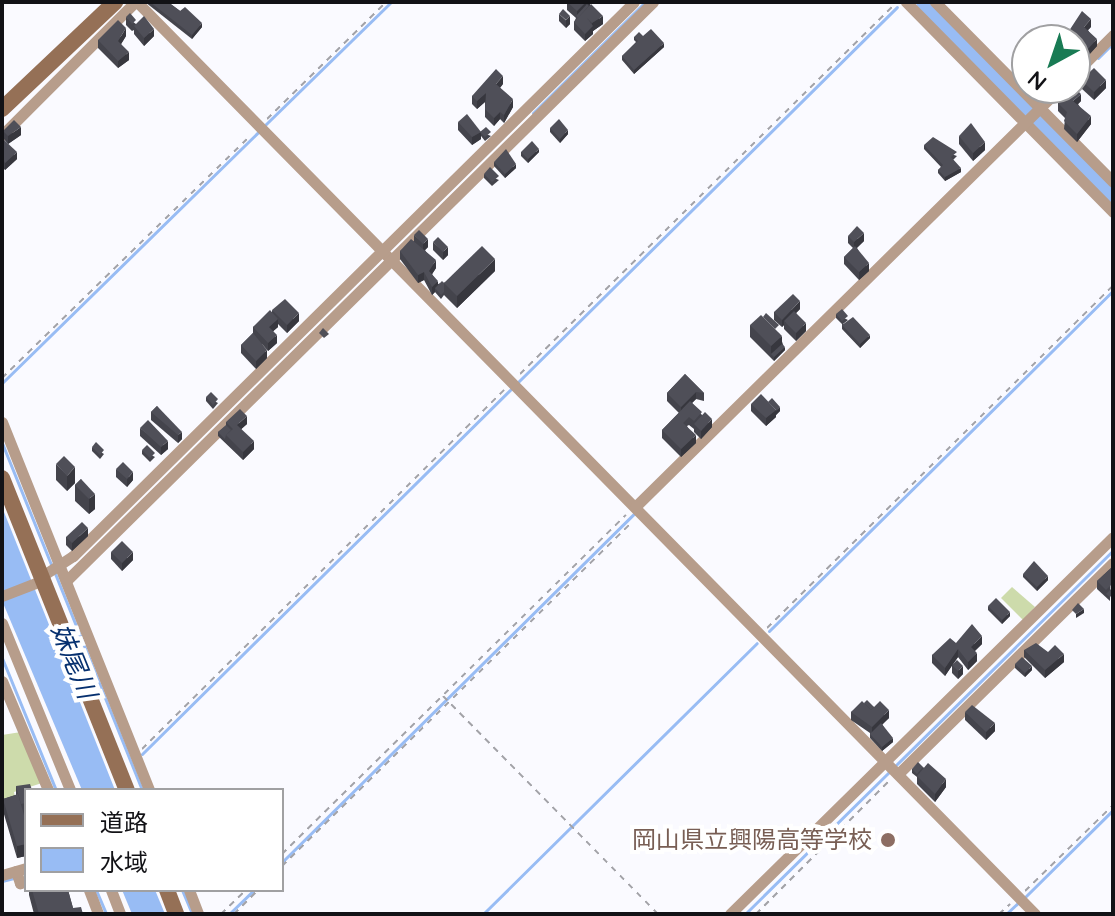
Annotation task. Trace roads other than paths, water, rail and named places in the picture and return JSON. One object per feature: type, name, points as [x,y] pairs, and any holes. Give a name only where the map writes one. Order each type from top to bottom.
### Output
[{"type":"main road","points":[[2,109],[115,2]]},
{"type":"main road","points":[[2,478],[54,575],[126,788]]},
{"type":"main road","points":[[168,892],[176,914]]},
{"type":"street","points":[[2,135],[136,2],[761,635],[1016,901],[1035,914]]},
{"type":"street","points":[[386,257],[634,2]]},
{"type":"street","points":[[2,596],[54,575],[653,2]]},
{"type":"street","points":[[906,2],[1113,182]]},
{"type":"street","points":[[935,2],[1037,113],[1113,212]]},
{"type":"street","points":[[1091,57],[1113,35]]},
{"type":"street","points":[[638,510],[1045,104]]},
{"type":"street","points":[[2,422],[54,575],[148,788]]},
{"type":"street","points":[[892,770],[1113,537]]},
{"type":"street","points":[[730,914],[892,770],[1113,563]]},
{"type":"street","points":[[2,623],[69,788]]},
{"type":"street","points":[[2,681],[47,788]]},
{"type":"street","points":[[2,875],[21,875]]},
{"type":"street","points":[[90,892],[98,914]]},
{"type":"street","points":[[112,892],[120,914]]},
{"type":"street","points":[[190,892],[198,914]]},
{"type":"water","name":"妹尾川","points":[[2,507],[114,788],[81,788],[3,603]]},
{"type":"water","points":[[123,892],[156,892],[165,914],[132,914]]},
{"type":"waterway","points":[[266,124],[391,2]]},
{"type":"waterway","points":[[533,113],[645,2]]},
{"type":"waterway","points":[[925,2],[1113,193]]},
{"type":"waterway","points":[[518,382],[897,7]]},
{"type":"waterway","points":[[1098,58],[1113,43]]},
{"type":"waterway","points":[[2,383],[259,131]]},
{"type":"waterway","points":[[769,631],[1113,291]]},
{"type":"waterway","points":[[142,754],[511,389]]},
{"type":"waterway","points":[[2,443],[51,564]]},
{"type":"waterway","points":[[284,860],[635,513]]},
{"type":"waterway","points":[[896,765],[1113,550]]},
{"type":"waterway","points":[[54,571],[141,788]]},
{"type":"waterway","points":[[483,914],[757,643]]},
{"type":"waterway","points":[[2,658],[55,788]]},
{"type":"waterway","points":[[745,914],[890,771]]},
{"type":"waterway","points":[[1026,896],[1113,810]]},
{"type":"waterway","points":[[2,881],[14,878]]},
{"type":"waterway","points":[[97,892],[106,914]]},
{"type":"waterway","points":[[183,892],[192,914]]},
{"type":"waterway","points":[[229,914],[252,892]]},
{"type":"waterway","points":[[1006,914],[1018,903]]},
{"type":"place","name":"岡山県立興陽高等学校","points":[[888,840]]}]
